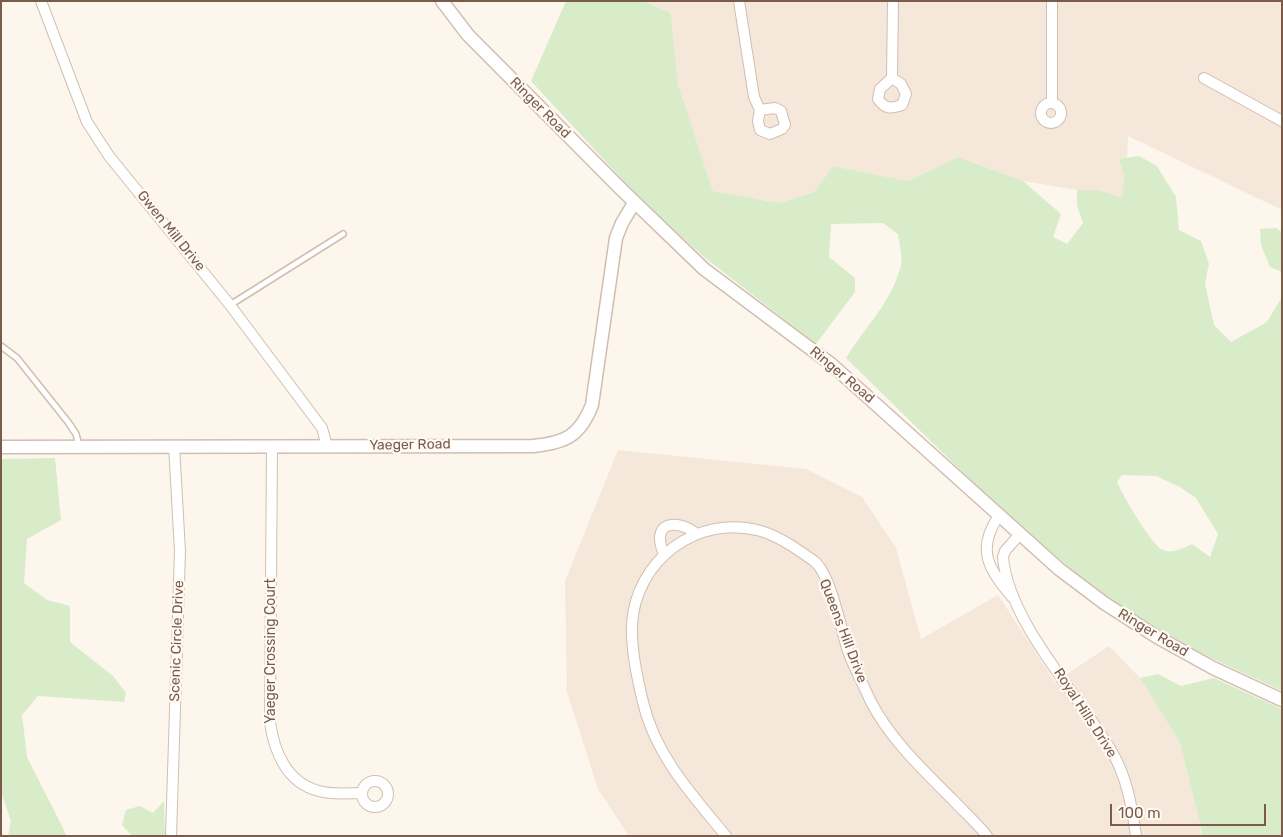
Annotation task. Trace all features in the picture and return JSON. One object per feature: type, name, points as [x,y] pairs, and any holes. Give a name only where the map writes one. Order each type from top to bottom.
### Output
[{"type":"street","name":"Gwen Mill Drive","points":[[41,1],[87,122],[110,156],[230,305],[322,428],[327,446]]},
{"type":"street","name":"Ringer Road","points":[[442,1],[468,35],[634,203],[704,269],[846,377],[1018,535],[1079,586],[1133,623],[1213,668],[1282,700]]},
{"type":"street","points":[[739,1],[754,97],[760,110]]},
{"type":"street","points":[[892,78],[893,1]]},
{"type":"street","points":[[1052,1],[1052,103]]},
{"type":"street","points":[[1204,78],[1282,121]]},
{"type":"street","name":"Yaeger Road","points":[[1,447],[533,446],[561,442],[581,427],[592,405],[597,383],[616,238],[622,223],[634,203]]},
{"type":"street","name":"Scenic Circle Drive","points":[[171,836],[180,551],[174,446]]},
{"type":"street","name":"Yaeger Crossing Court","points":[[272,446],[270,722],[272,738],[276,752],[291,776],[304,785],[319,792],[362,793]]},
{"type":"street","name":"Royal Hills Drive","points":[[998,517],[986,541],[988,561],[999,582],[1014,599]]},
{"type":"street","points":[[664,554],[660,540],[665,526],[675,523],[686,526],[697,534],[664,554],[650,570],[640,590],[632,625],[634,653],[643,703],[653,731],[678,778],[726,836]]},
{"type":"street","name":"Queens Hill Drive","points":[[697,534],[732,527],[759,530],[777,537],[816,563],[832,595],[848,652],[871,702],[895,737],[921,768],[987,836]]},
{"type":"street","name":"Royal Hills Drive","points":[[1018,535],[1005,551],[1003,557],[1014,599],[1032,633],[1113,753],[1126,787],[1136,836]]},
{"type":"lane","points":[[230,305],[343,234]]},
{"type":"lane","points":[[1,346],[17,358],[68,422],[76,434],[79,446]]},
{"type":"shaded area","points":[[643,1],[1282,1],[1282,210],[1128,136],[1127,158],[1119,159],[1124,176],[1122,197],[1098,190],[1077,190],[1023,181],[958,157],[908,181],[833,166],[814,192],[779,203],[713,191],[678,84],[671,13]]},
{"type":"shaded area","points":[[618,450],[806,469],[862,497],[896,548],[921,639],[998,595],[1055,682],[1109,646],[1140,678],[1180,743],[1203,836],[629,836],[598,789],[567,692],[565,581]]},
{"type":"green space","points":[[566,1],[643,1],[671,13],[678,84],[713,191],[779,203],[814,192],[833,166],[908,181],[958,157],[1023,181],[1061,214],[1053,237],[1067,244],[1083,223],[1077,205],[1077,190],[1098,190],[1122,197],[1124,176],[1119,159],[1139,156],[1157,166],[1176,197],[1179,230],[1201,241],[1209,264],[1205,283],[1214,325],[1231,342],[1267,322],[1282,297],[1282,691],[1164,634],[1127,611],[1089,583],[1052,553],[982,490],[846,358],[885,303],[897,278],[901,265],[898,234],[883,223],[831,224],[829,257],[855,278],[855,292],[816,344],[704,257],[645,204],[531,81]],"holes":[[[1122,475],[1156,476],[1180,487],[1196,498],[1218,534],[1210,557],[1192,544],[1170,551],[1163,550],[1158,546],[1138,519],[1117,482]]]},
{"type":"green space","points":[[1276,228],[1282,232],[1282,272],[1270,267],[1261,245],[1260,229]]},
{"type":"green space","points":[[55,458],[61,520],[27,539],[24,583],[47,600],[70,606],[70,642],[113,676],[126,693],[124,702],[38,696],[22,715],[27,757],[67,836],[8,836],[11,821],[1,792],[1,459]]},
{"type":"green space","points":[[1158,674],[1181,686],[1214,678],[1282,709],[1282,836],[1203,836],[1180,743],[1140,678]]},
{"type":"green space","points":[[164,801],[165,836],[132,836],[122,825],[126,810],[140,806],[153,813]]}]
